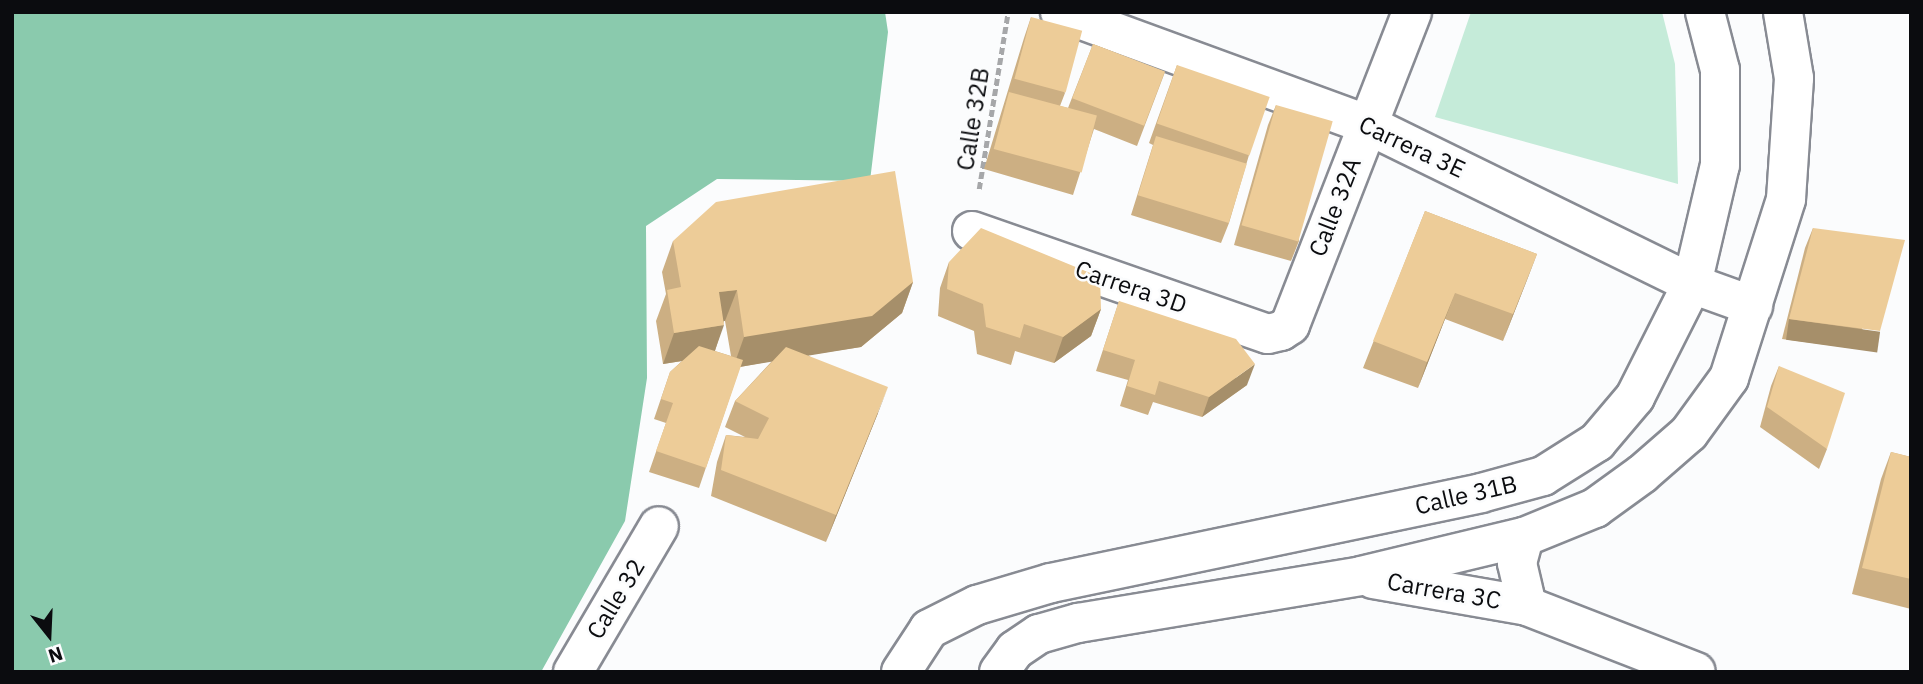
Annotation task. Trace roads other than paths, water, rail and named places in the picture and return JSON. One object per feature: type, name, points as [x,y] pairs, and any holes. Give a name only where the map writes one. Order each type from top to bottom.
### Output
[{"type":"street","name":"Carrera 3E","points":[[1060,12],[1366,124],[1692,284],[1753,306]]},
{"type":"street","name":"Calle 32A","points":[[1290,325],[1366,124],[1412,12]]},
{"type":"street","name":"Calle 31B","points":[[901,672],[929,629],[989,602],[1051,583],[1481,493],[1543,476],[1597,442],[1635,397],[1692,284],[1720,165],[1720,71],[1705,12]]},
{"type":"street","points":[[999,672],[1015,650],[1040,634],[1078,622],[1361,576],[1524,537],[1595,508],[1642,474],[1689,433],[1729,377],[1786,199],[1794,78],[1783,12]]},
{"type":"street","name":"Carrera 3D","points":[[972,231],[1268,334],[1281,331],[1290,325]]},
{"type":"street","name":"Calle 32","points":[[573,672],[659,526]]},
{"type":"street","name":"Carrera 3C","points":[[1524,537],[1517,563],[1527,606]]},
{"type":"street","name":"Carrera 3C","points":[[1361,576],[1527,606],[1696,672]]}]
